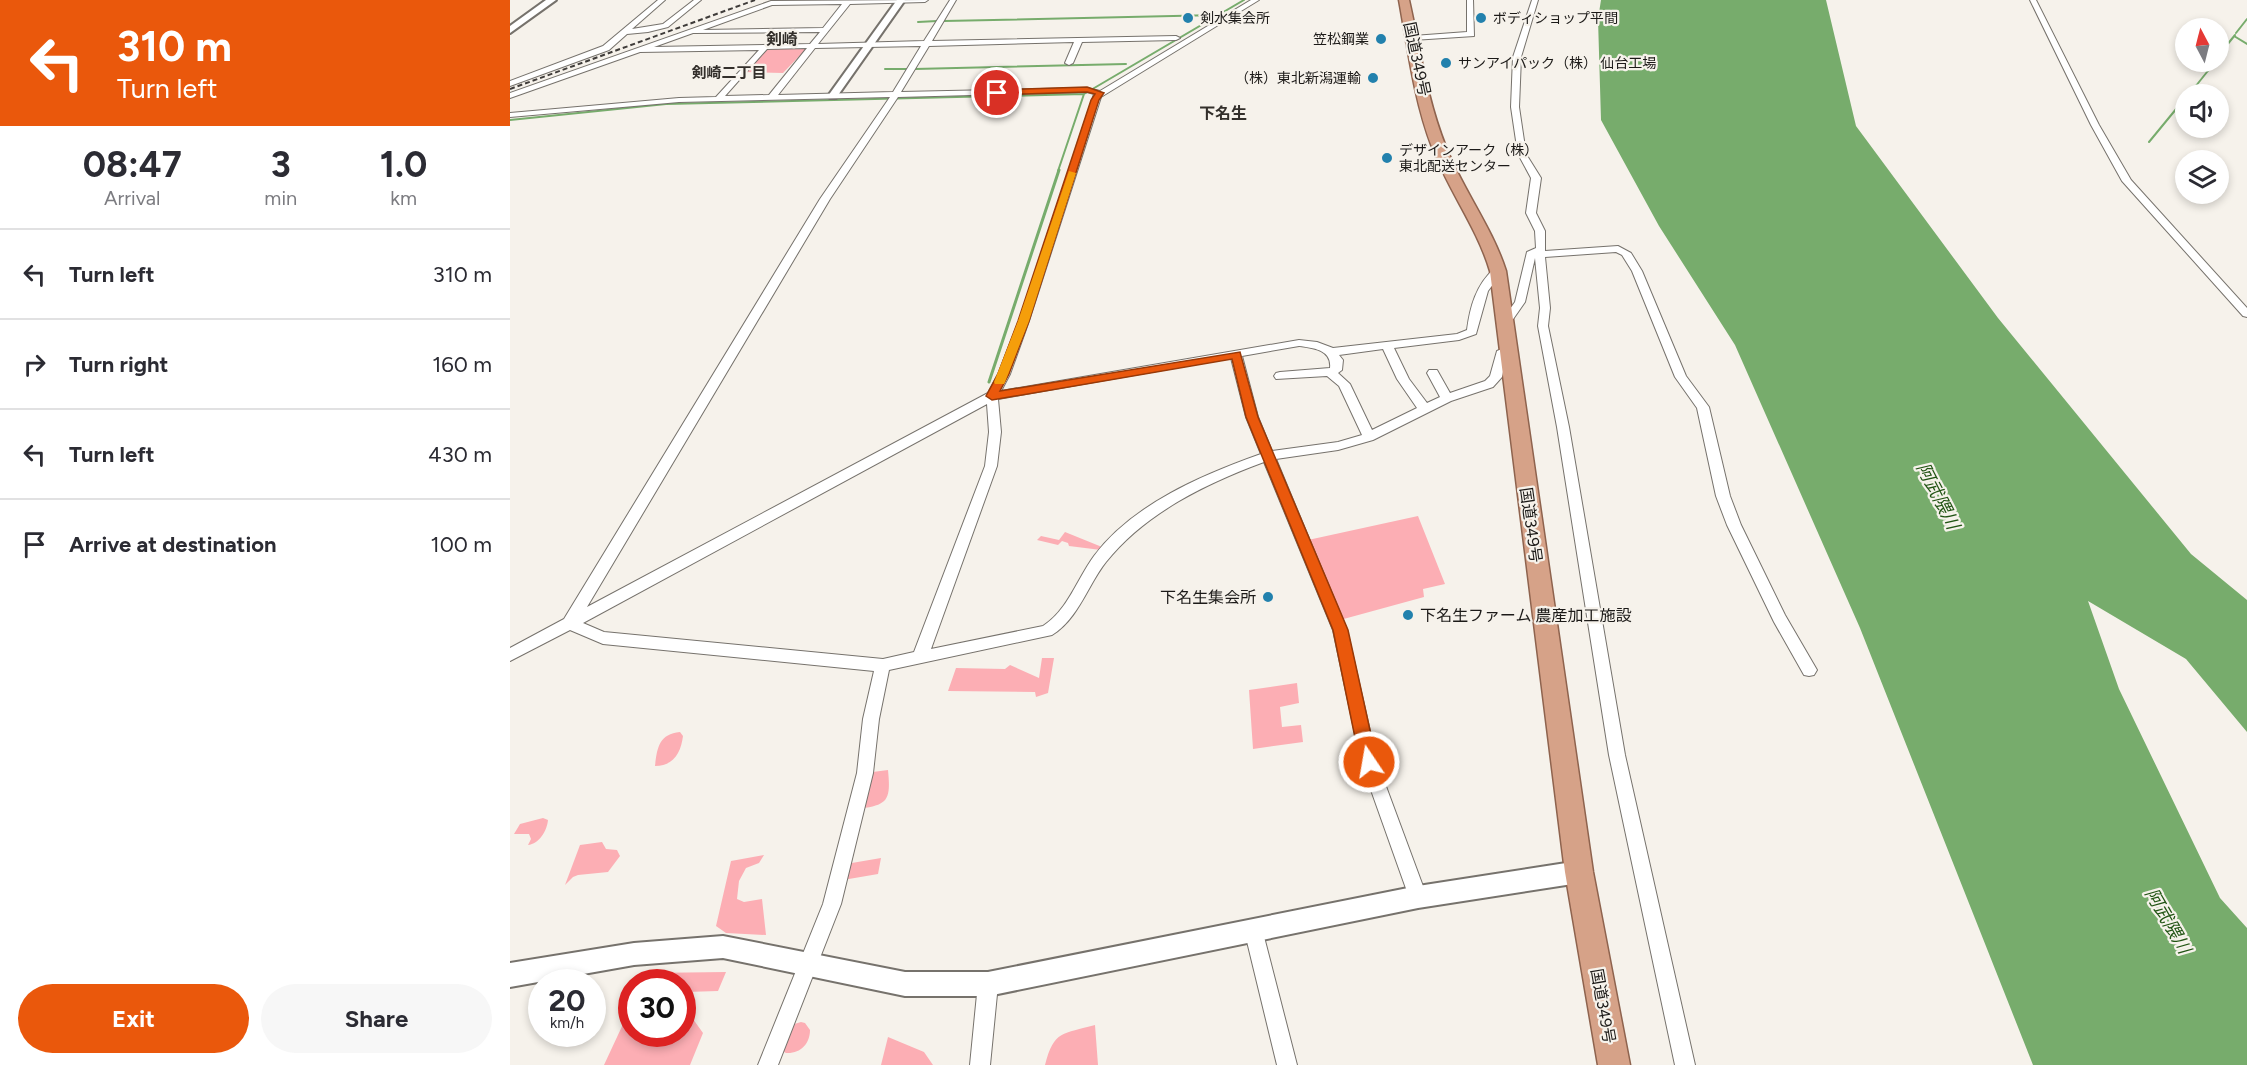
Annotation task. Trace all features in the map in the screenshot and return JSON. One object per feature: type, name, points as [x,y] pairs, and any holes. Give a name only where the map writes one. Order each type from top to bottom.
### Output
[{"type":"highway","name":"国道349号","points":[[1404,0],[1425,101],[1438,147],[1453,180],[1488,239],[1498,271],[1579,872],[1614,1065]]},
{"type":"street","points":[[510,30],[552,0]]},
{"type":"street","points":[[510,84],[606,48],[662,0]]},
{"type":"street","points":[[624,32],[652,31],[671,24],[698,0]]},
{"type":"street","points":[[833,96],[901,0]]},
{"type":"street","points":[[510,96],[771,3],[925,0]]},
{"type":"street","points":[[569,624],[825,199],[893,97],[953,0]]},
{"type":"street","points":[[1413,38],[1471,34],[1470,0]]},
{"type":"street","points":[[1535,0],[1517,57],[1515,107],[1522,154],[1536,178],[1531,213],[1538,221],[1541,250],[1532,252],[1536,255],[1545,308],[1543,326],[1563,427],[1617,755],[1685,1065]]},
{"type":"street","points":[[2033,0],[2127,181],[2247,314]]},
{"type":"street","points":[[772,97],[823,30],[849,1]]},
{"type":"street","points":[[510,115],[524,117],[672,100],[1094,92],[1247,2]]},
{"type":"street","points":[[758,17],[771,3]]},
{"type":"street","points":[[746,32],[752,24]]},
{"type":"street","points":[[684,33],[823,30]]},
{"type":"street","points":[[635,50],[1176,38]]},
{"type":"street","points":[[1070,63],[1079,40]]},
{"type":"street","points":[[718,99],[764,48]]},
{"type":"street","points":[[920,657],[991,465],[995,432],[992,396],[1004,374],[1024,321],[1095,100],[1094,92]]},
{"type":"street","points":[[1536,255],[1618,249],[1626,253],[1632,261],[1681,377],[1702,407],[1720,486],[1734,525],[1779,618],[1809,670]]},
{"type":"street","points":[[1505,323],[1517,309],[1536,255]]},
{"type":"street","points":[[510,655],[992,396],[1299,343],[1317,345],[1332,352],[1459,337],[1472,332],[1474,310],[1493,275],[1498,271]]},
{"type":"street","points":[[1387,346],[1397,371],[1409,391],[1425,409]]},
{"type":"street","points":[[569,624],[603,638],[775,657],[883,665],[1024,637],[1054,628],[1071,607],[1099,560],[1129,529],[1161,505],[1190,489],[1269,456],[1338,446],[1369,437],[1447,398],[1492,381],[1496,377],[1501,354],[1508,350]]},
{"type":"street","points":[[1280,376],[1330,373],[1336,370],[1337,360],[1332,352]]},
{"type":"street","points":[[1236,355],[1252,417],[1340,630],[1369,762],[1418,897]]},
{"type":"street","points":[[1330,373],[1344,384],[1369,437]]},
{"type":"street","points":[[1432,373],[1447,398]]},
{"type":"street","points":[[768,1065],[832,904],[865,773],[871,719],[883,665]]},
{"type":"street","points":[[510,975],[634,954],[723,947],[807,966],[905,984],[988,984],[1418,897],[1579,872]]},
{"type":"street","points":[[1253,929],[1287,1065]]},
{"type":"street","points":[[980,1065],[988,984]]},
{"type":"shaded area","points":[[802,47],[806,49],[783,73],[745,72],[763,50]]},
{"type":"shaded area","points":[[1418,516],[1445,584],[1423,589],[1424,597],[1340,620],[1308,540]]},
{"type":"shaded area","points":[[1065,532],[1102,547],[1101,550],[1069,546],[1068,543],[1062,541],[1058,545],[1037,540],[1041,536],[1059,540]]},
{"type":"shaded area","points":[[1042,658],[1054,658],[1048,693],[1036,697],[1035,692],[948,691],[956,668],[1005,669],[1010,665],[1039,678]]},
{"type":"shaded area","points":[[1297,683],[1299,703],[1280,707],[1282,727],[1301,725],[1303,742],[1253,749],[1249,690]]},
{"type":"shaded area","points":[[680,732],[683,736],[678,753],[667,764],[655,766],[660,743],[673,733]]},
{"type":"shaded area","points":[[888,770],[889,789],[885,800],[875,806],[857,809],[865,773]]},
{"type":"shaded area","points":[[543,818],[548,820],[547,824],[542,836],[536,842],[528,845],[531,839],[529,834],[514,834],[520,824]]},
{"type":"shaded area","points":[[602,842],[606,849],[617,850],[620,856],[608,872],[578,875],[565,885],[580,845]]},
{"type":"shaded area","points":[[764,855],[759,863],[746,868],[739,881],[737,899],[744,902],[762,899],[766,935],[726,933],[716,926],[731,861]]},
{"type":"shaded area","points":[[881,858],[878,874],[843,880],[846,864]]},
{"type":"shaded area","points":[[696,972],[726,972],[718,991],[696,992]]},
{"type":"shaded area","points":[[696,1023],[703,1033],[690,1065],[604,1065],[618,1035],[618,1047],[696,1047]]},
{"type":"shaded area","points":[[805,1023],[810,1030],[806,1044],[796,1052],[782,1051],[791,1025]]},
{"type":"shaded area","points":[[1095,1025],[1098,1065],[1045,1065],[1052,1045],[1061,1035]]},
{"type":"shaded area","points":[[888,1037],[924,1052],[933,1065],[881,1065]]},
{"type":"water","name":"阿武隈川","points":[[1601,0],[1826,0],[1856,126],[1998,318],[2191,554],[2247,600],[2247,732],[2186,659],[2088,601],[2119,689],[2220,898],[2247,928],[2247,1065],[2033,1065],[1860,628],[1735,345],[1659,226],[1601,120],[1598,19]]},
{"type":"waterway","points":[[1084,94],[1244,0]]},
{"type":"waterway","points":[[944,21],[1218,15]]},
{"type":"waterway","points":[[2236,33],[2247,19]]},
{"type":"waterway","points":[[918,22],[937,21]]},
{"type":"waterway","points":[[2229,42],[2234,36]]},
{"type":"waterway","points":[[2234,36],[2247,44]]},
{"type":"waterway","points":[[915,69],[1126,64]]},
{"type":"waterway","points":[[885,69],[907,69]]},
{"type":"waterway","points":[[2197,84],[2207,72]]},
{"type":"waterway","points":[[510,120],[666,104],[1084,94]]},
{"type":"waterway","points":[[1058,171],[1084,94]]},
{"type":"waterway","points":[[2149,142],[2175,110]]},
{"type":"waterway","points":[[989,382],[1059,170]]},
{"type":"railway","points":[[510,89],[755,0]]},
{"type":"slow traffic","points":[[1000,382],[1024,321],[1072,173]]},
{"type":"place","name":"剣水集会所","points":[[1188,18]]},
{"type":"place","name":"ボディショップ平間","points":[[1481,18]]},
{"type":"place","name":"笠松鋼業","points":[[1381,39]]},
{"type":"place","name":"サンアイパック（株） 仙台工場","points":[[1446,63]]},
{"type":"place","name":"（株）東北新潟運輸","points":[[1373,78]]},
{"type":"place","name":"デザインアーク（株） 東北配送センター","points":[[1387,158]]},
{"type":"place","name":"下名生集会所","points":[[1268,597]]},
{"type":"place","name":"下名生ファーム 農産加工施設","points":[[1408,615]]},
{"type":"district","name":"剣崎","points":[[782,39]]},
{"type":"district","name":"剣崎二丁目","points":[[729,73]]},
{"type":"district","name":"下名生","points":[[1223,113]]},
{"type":"route","points":[[997,93],[1087,90],[1100,93],[1095,100],[1024,321],[1004,374],[992,396],[1236,355],[1252,417],[1340,630],[1369,762]]}]
